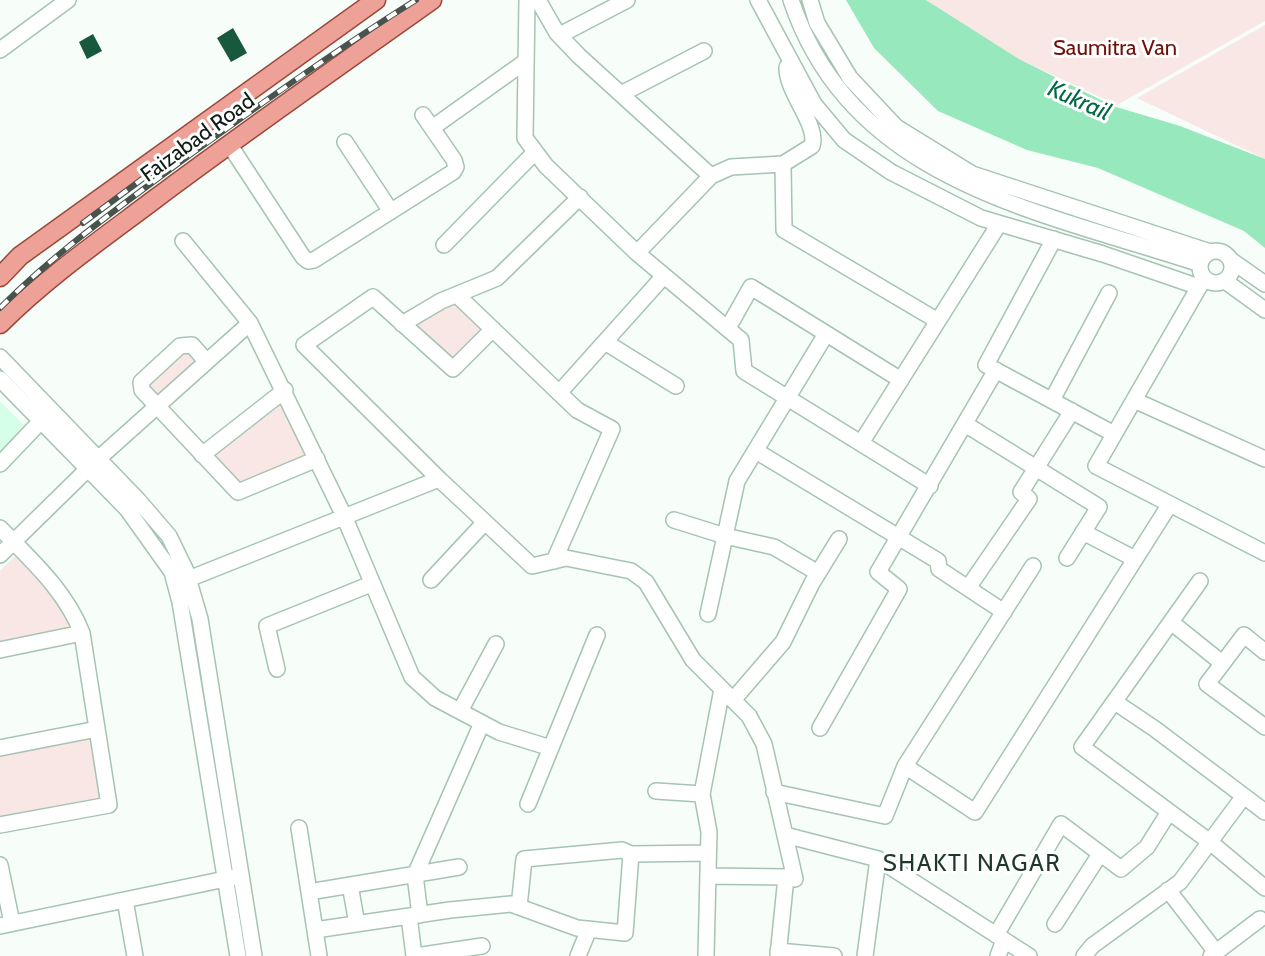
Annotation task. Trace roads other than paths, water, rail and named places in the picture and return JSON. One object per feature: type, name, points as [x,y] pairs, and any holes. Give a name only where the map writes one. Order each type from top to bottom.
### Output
[{"type":"main road","name":"Faizabad Road","points":[[2,271],[376,0]]},
{"type":"main road","name":"Faizabad Road","points":[[0,324],[34,290],[229,144],[432,0]]},
{"type":"street","points":[[0,50],[68,0]]},
{"type":"street","points":[[526,0],[525,138],[546,166],[663,277],[741,340],[744,371],[930,486]]},
{"type":"street","points":[[538,0],[560,35],[711,176]]},
{"type":"street","points":[[560,35],[627,0]]},
{"type":"street","points":[[758,0],[814,104],[844,140],[891,172],[981,218],[1202,283],[1215,284],[1225,281],[1232,272],[1232,261]]},
{"type":"street","points":[[791,0],[801,31],[843,95],[882,135],[954,180],[1033,212],[1157,250],[1205,258],[1220,251],[1265,284]]},
{"type":"street","points":[[810,0],[817,23],[850,78],[896,127],[972,174],[1165,236],[1205,258]]},
{"type":"street","points":[[621,94],[704,51]]},
{"type":"street","points":[[637,253],[711,176],[731,167],[783,164],[812,146],[814,139],[787,73],[787,56]]},
{"type":"street","points":[[229,144],[308,261],[314,260],[453,172],[456,166],[454,160],[427,121],[526,62]]},
{"type":"street","points":[[345,142],[390,210]]},
{"type":"street","points":[[444,245],[536,152]]},
{"type":"street","points":[[783,164],[784,230],[938,321]]},
{"type":"street","points":[[402,324],[457,295],[497,278],[580,197]]},
{"type":"street","points":[[861,443],[999,224]]},
{"type":"street","points":[[1054,239],[986,365],[1114,435]]},
{"type":"street","points":[[183,241],[250,323],[285,390],[344,516],[412,677],[435,698],[499,732],[551,748]]},
{"type":"street","points":[[1205,258],[1202,283],[1096,466],[1265,553]]},
{"type":"street","points":[[559,393],[663,277]]},
{"type":"street","points":[[1225,281],[1265,310]]},
{"type":"street","points":[[728,328],[751,287],[901,380]]},
{"type":"street","points":[[1052,400],[1108,293]]},
{"type":"street","points":[[457,295],[577,410],[612,429],[554,561]]},
{"type":"street","points":[[493,329],[453,369],[373,297],[304,345],[439,479],[532,566],[566,558],[631,571],[646,582],[693,660],[749,716],[764,744],[795,879],[708,876]]},
{"type":"street","points":[[0,555],[93,464],[250,323]]},
{"type":"street","points":[[708,614],[737,481],[826,334]]},
{"type":"street","points":[[604,342],[675,386]]},
{"type":"street","points":[[206,361],[192,345],[180,346],[141,382],[142,390],[238,492],[317,459]]},
{"type":"street","points":[[0,357],[93,464]]},
{"type":"street","points":[[820,728],[899,589],[878,572],[996,370]]},
{"type":"street","points":[[0,379],[41,421],[93,464],[169,536],[182,581],[200,619],[233,878],[238,956]]},
{"type":"street","points":[[202,455],[285,390]]},
{"type":"street","points":[[1134,399],[1265,459]]},
{"type":"street","points":[[968,588],[1029,499],[1021,492],[1072,411]]},
{"type":"street","points":[[0,464],[41,421]]},
{"type":"street","points":[[965,424],[1099,507],[1068,558]]},
{"type":"street","points":[[756,451],[938,561],[939,569],[1004,612]]},
{"type":"street","points":[[182,581],[439,479]]},
{"type":"street","points":[[905,766],[975,812],[1170,504]]},
{"type":"street","points":[[674,520],[725,536],[774,547],[818,573]]},
{"type":"street","points":[[431,580],[485,522]]},
{"type":"street","points":[[0,528],[50,579],[72,609],[82,633],[110,805],[0,825]]},
{"type":"street","points":[[1083,532],[1135,559]]},
{"type":"street","points":[[706,956],[709,832],[702,794],[727,694],[783,642],[838,539]]},
{"type":"street","points":[[774,792],[885,816],[905,766],[1033,566]]},
{"type":"street","points":[[1200,581],[1082,747],[1210,843],[1265,888]]},
{"type":"street","points":[[277,669],[267,626],[371,584]]},
{"type":"street","points":[[1171,622],[1222,663]]},
{"type":"street","points":[[0,650],[82,633]]},
{"type":"street","points":[[528,804],[597,635]]},
{"type":"street","points":[[1265,652],[1244,635],[1207,684],[1265,728]]},
{"type":"street","points":[[460,711],[496,644]]},
{"type":"street","points":[[1115,702],[1155,729],[1265,812]]},
{"type":"street","points":[[482,723],[415,874],[415,956],[453,953],[482,946]]},
{"type":"street","points":[[0,748],[98,729]]},
{"type":"street","points":[[656,791],[702,794]]},
{"type":"street","points":[[1084,956],[1092,946],[1179,882],[1244,796]]},
{"type":"street","points":[[998,956],[1000,937],[1061,824],[1121,869],[1146,847],[1169,812]]},
{"type":"street","points":[[299,828],[319,956]]},
{"type":"street","points":[[785,835],[878,859],[1029,956]]},
{"type":"street","points":[[519,907],[524,859],[622,850],[631,854],[708,854]]},
{"type":"street","points":[[315,930],[511,904],[577,928],[625,933],[631,854]]},
{"type":"street","points":[[1055,924],[1100,854]]},
{"type":"street","points":[[865,956],[878,859]]},
{"type":"street","points":[[0,865],[6,924],[233,878]]},
{"type":"street","points":[[309,892],[459,867]]},
{"type":"street","points":[[786,877],[778,953],[834,956]]},
{"type":"street","points":[[233,878],[254,956]]},
{"type":"street","points":[[350,885],[357,924]]},
{"type":"street","points":[[1168,890],[1213,954],[1260,919]]},
{"type":"street","points":[[125,900],[135,956]]},
{"type":"street","points":[[578,956],[589,929]]},
{"type":"water","name":"Kukrail","points":[[846,0],[926,0],[1019,59],[1113,106],[1180,126],[1265,159],[1265,248],[1244,231],[1098,168],[1027,150],[938,111],[874,48]]},
{"type":"railway","points":[[0,308],[64,251],[153,182],[294,81],[416,0]]},
{"type":"railway","points":[[83,223],[153,171]]},
{"type":"district","name":"SHAKTI NAGAR","points":[[972,864]]},
{"type":"park label","name":"Saumitra Van","points":[[1115,49]]}]
